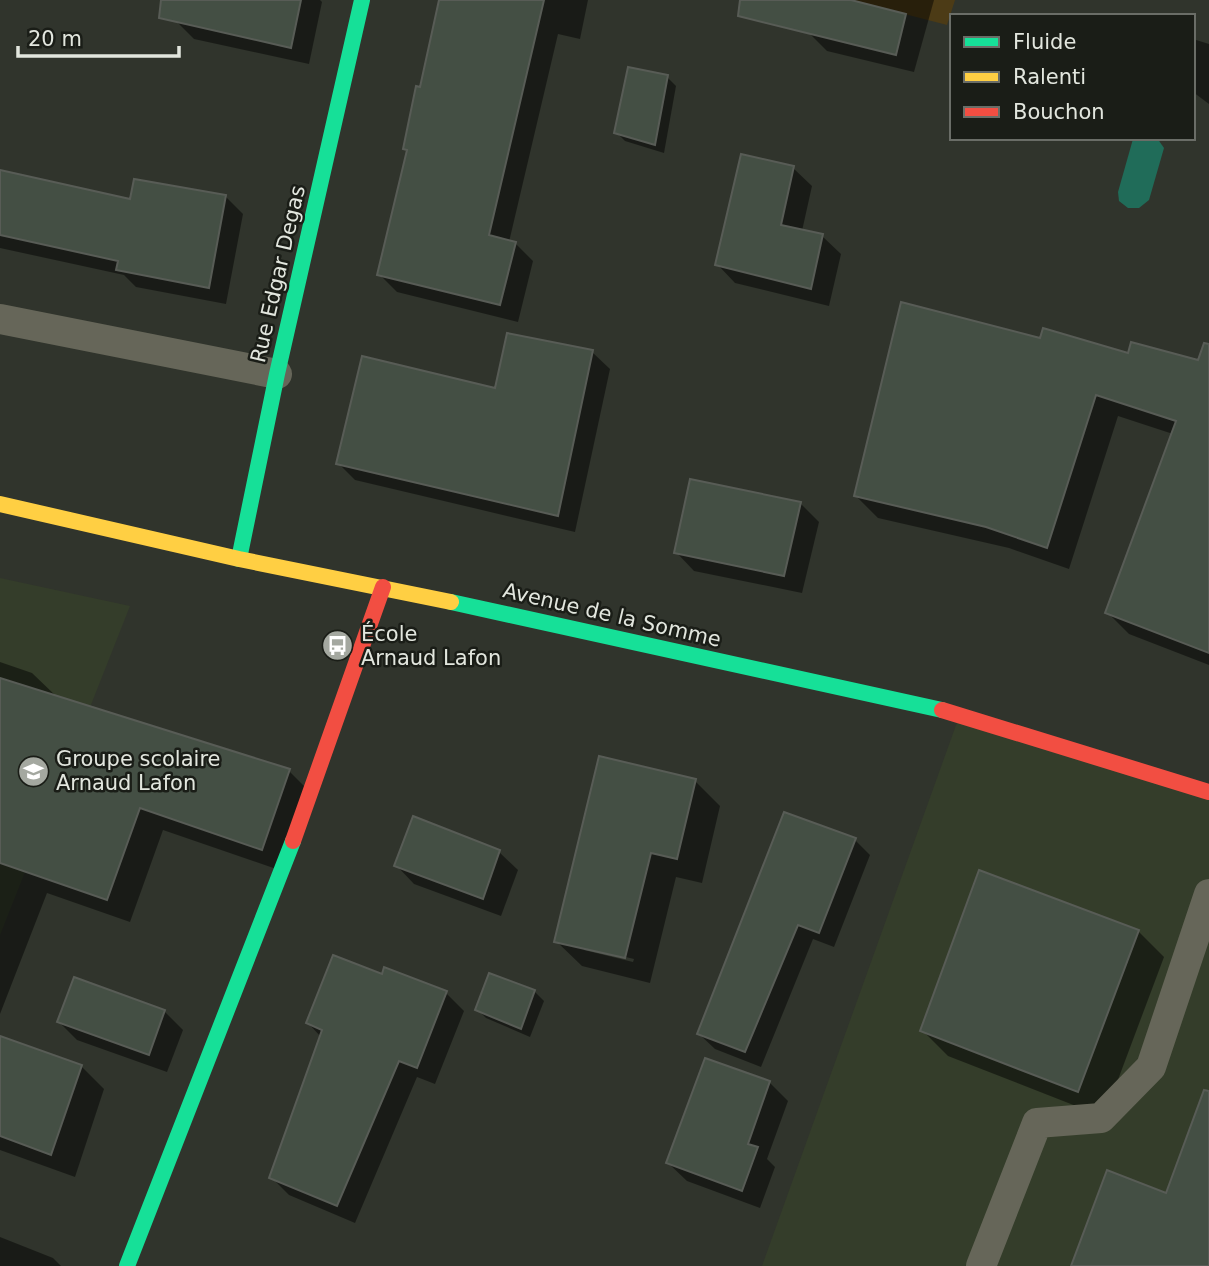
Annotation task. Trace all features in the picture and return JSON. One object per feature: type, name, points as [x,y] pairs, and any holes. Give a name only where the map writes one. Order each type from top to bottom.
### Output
[{"type":"street","name":"Rue Edgar Degas","points":[[239,559],[277,374],[362,0]]},
{"type":"street","name":"Avenue de la Somme","points":[[0,504],[239,559],[610,635],[960,714],[1209,792]]},
{"type":"street","points":[[127,1266],[279,881],[383,587]]},
{"type":"lane","points":[[0,319],[277,374]]},
{"type":"lane","points":[[981,1266],[1037,1124],[1101,1118],[1151,1067],[1209,894]]},
{"type":"shaded area","points":[[851,0],[955,0],[947,25]]},
{"type":"shaded area","points":[[1133,140],[1158,140],[1164,148],[1149,200],[1139,208],[1128,208],[1119,201],[1118,192]]},
{"type":"shaded area","name":"Groupe scolaire Arnaud Lafon","points":[[0,578],[130,606],[0,935]]},
{"type":"shaded area","points":[[960,714],[1209,792],[1209,1266],[762,1266]]},
{"type":"building","points":[[161,0],[301,0],[291,48],[159,18]]},
{"type":"building","points":[[439,0],[544,0],[489,235],[516,242],[500,305],[377,275],[407,150],[403,149],[416,86],[420,87]]},
{"type":"building","points":[[740,0],[851,0],[906,14],[896,55],[738,16]]},
{"type":"building","points":[[628,67],[668,75],[655,145],[614,133]]},
{"type":"building","points":[[741,154],[794,166],[781,225],[823,234],[811,289],[715,265]]},
{"type":"building","points":[[0,170],[130,199],[134,179],[226,195],[209,288],[116,270],[118,261],[0,235]]},
{"type":"building","points":[[901,302],[1040,338],[1043,328],[1128,353],[1131,342],[1198,360],[1204,343],[1209,344],[1209,653],[1105,613],[1176,421],[1096,395],[1047,548],[986,527],[854,496]]},
{"type":"building","points":[[507,333],[593,350],[558,516],[336,464],[362,356],[495,388]]},
{"type":"building","points":[[690,479],[801,502],[784,576],[674,553]]},
{"type":"building","points":[[0,678],[290,769],[262,850],[140,808],[107,900],[0,863]]},
{"type":"building","points":[[599,756],[696,779],[677,859],[651,853],[625,958],[554,942]]},
{"type":"building","points":[[784,812],[856,838],[819,933],[798,925],[745,1052],[697,1034]]},
{"type":"building","points":[[413,816],[500,850],[483,899],[394,866]]},
{"type":"building","points":[[979,870],[1139,930],[1078,1092],[920,1031]]},
{"type":"building","points":[[333,955],[382,974],[384,967],[447,991],[417,1068],[399,1061],[337,1206],[269,1178],[322,1030],[306,1023]]},
{"type":"building","points":[[489,973],[535,990],[521,1029],[475,1010]]},
{"type":"building","points":[[74,977],[165,1010],[149,1055],[57,1022]]},
{"type":"building","points":[[0,1036],[82,1065],[51,1155],[0,1136]]},
{"type":"building","points":[[705,1058],[770,1081],[748,1144],[758,1147],[742,1191],[666,1163]]},
{"type":"building","points":[[1204,1090],[1209,1091],[1209,1266],[1071,1266],[1107,1170],[1166,1193]]},
{"type":"traffic: fast","points":[[239,559],[277,374],[362,0]]},
{"type":"traffic: fast","points":[[451,602],[942,710]]},
{"type":"traffic: fast","points":[[127,1266],[293,841]]},
{"type":"traffic: slow","points":[[0,504],[239,559],[451,602]]},
{"type":"traffic: jam","points":[[293,841],[383,587]]},
{"type":"traffic: jam","points":[[942,710],[1209,792]]},
{"type":"place","name":"École Arnaud Lafon","points":[[338,646]]},
{"type":"place","name":"Groupe scolaire Arnaud Lafon","points":[[33,771]]}]
